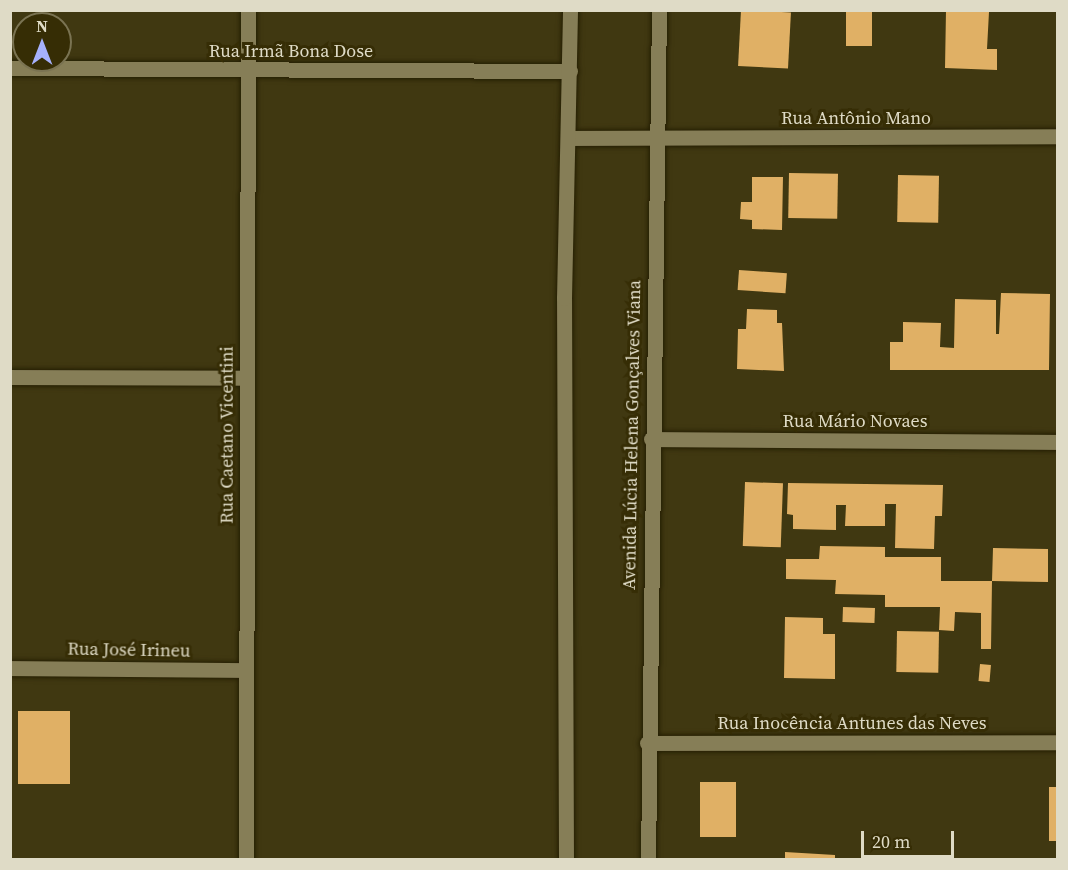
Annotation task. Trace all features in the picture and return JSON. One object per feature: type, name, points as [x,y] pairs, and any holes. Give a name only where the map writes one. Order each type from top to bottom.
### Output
[{"type":"street","name":"Rua Caetano Vicentini","points":[[246,860],[248,10]]},
{"type":"street","points":[[566,860],[564,298],[570,10]]},
{"type":"street","name":"Avenida Lúcia Helena Gonçalves Viana","points":[[648,860],[647,743],[659,10]]},
{"type":"street","name":"Rua Irmã Bona Dose","points":[[10,68],[570,71]]},
{"type":"street","name":"Rua Antônio Mano","points":[[569,138],[1058,136]]},
{"type":"street","points":[[10,377],[247,378]]},
{"type":"street","name":"Rua Mário Novaes","points":[[651,440],[1058,442]]},
{"type":"street","name":"Rua José Irineu","points":[[10,668],[246,670]]},
{"type":"street","name":"Rua Inocência Antunes das Neves","points":[[647,743],[1058,742]]},
{"type":"building","points":[[741,10],[791,13],[788,69],[738,66]]},
{"type":"building","points":[[846,10],[872,10],[872,46],[846,46]]},
{"type":"building","points":[[946,10],[989,12],[987,49],[997,49],[997,70],[945,68]]},
{"type":"building","points":[[789,173],[838,174],[837,219],[788,218]]},
{"type":"building","points":[[898,175],[939,176],[938,223],[897,222]]},
{"type":"building","points":[[752,177],[783,177],[782,230],[752,229],[752,220],[740,219],[741,202],[752,202]]},
{"type":"building","points":[[739,270],[787,273],[785,293],[738,290]]},
{"type":"building","points":[[1001,293],[1050,294],[1049,370],[890,370],[890,342],[903,342],[903,322],[941,323],[940,347],[954,348],[955,299],[996,300],[996,334],[999,334]]},
{"type":"building","points":[[747,309],[777,310],[777,323],[782,323],[784,371],[737,369],[738,329],[746,329]]},
{"type":"building","points":[[745,482],[783,483],[781,547],[743,546]]},
{"type":"building","points":[[788,483],[943,485],[942,516],[935,516],[934,549],[895,548],[896,504],[885,504],[885,526],[845,526],[846,505],[836,505],[836,530],[793,529],[793,515],[787,514]]},
{"type":"building","points":[[820,546],[885,547],[885,557],[941,557],[941,581],[992,581],[991,649],[981,649],[981,613],[955,612],[954,631],[939,630],[940,607],[885,607],[885,595],[835,594],[836,580],[786,579],[786,559],[819,559]]},
{"type":"building","points":[[993,548],[1048,549],[1048,582],[992,581]]},
{"type":"building","points":[[843,607],[875,608],[874,623],[842,622]]},
{"type":"building","points":[[785,617],[823,618],[823,634],[835,634],[835,679],[784,678]]},
{"type":"building","points":[[897,631],[939,632],[938,673],[896,672]]},
{"type":"building","points":[[980,664],[991,665],[989,682],[979,681]]},
{"type":"building","points":[[18,711],[70,711],[70,784],[18,784]]},
{"type":"building","points":[[700,782],[736,782],[736,837],[700,837]]},
{"type":"building","points":[[1049,787],[1058,787],[1058,841],[1049,841]]},
{"type":"building","points":[[785,852],[835,855],[835,860],[785,860]]}]
